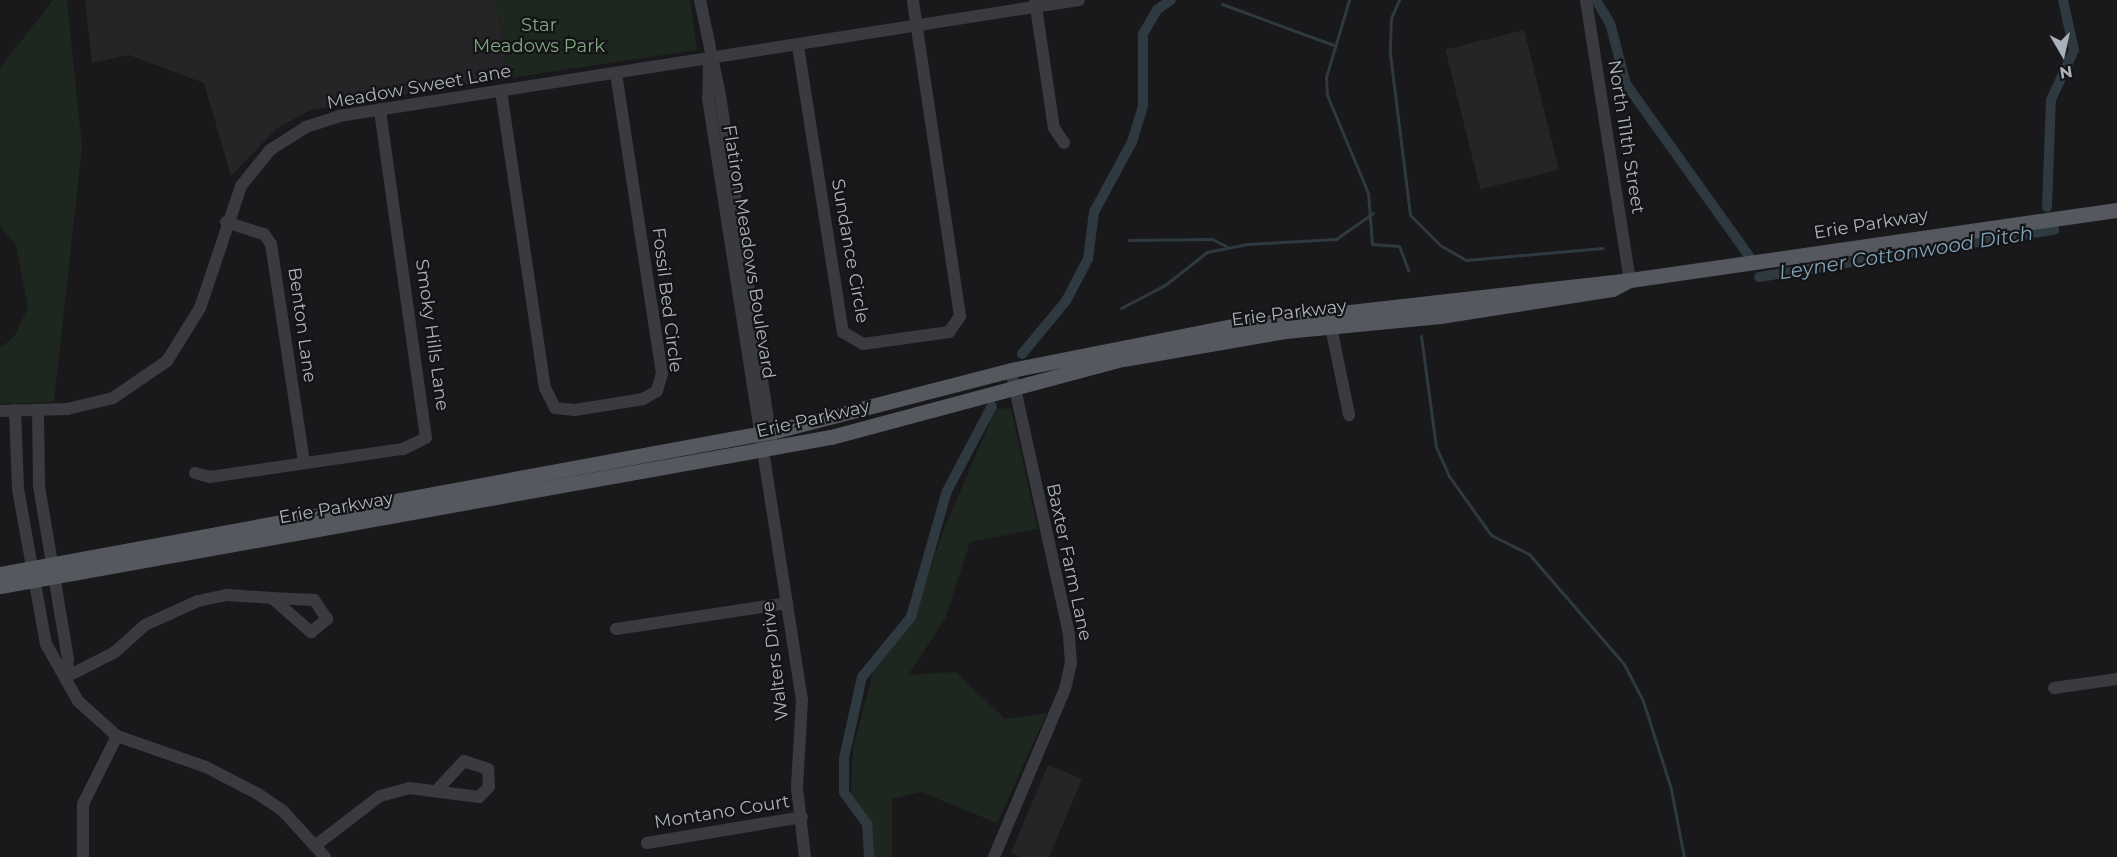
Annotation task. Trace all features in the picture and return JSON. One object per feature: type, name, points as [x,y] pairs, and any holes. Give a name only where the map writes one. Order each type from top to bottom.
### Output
[{"type":"main road","name":"Erie Parkway","points":[[52,571],[764,432],[1013,378],[1245,324],[1630,280],[2117,210]]},
{"type":"main road","name":"Erie Parkway","points":[[0,574],[33,574],[766,454],[1013,378],[1331,327],[1534,302],[1612,289],[1630,280]]},
{"type":"main road","name":"Erie Parkway","points":[[0,586],[33,574]]},
{"type":"street","name":"Flatiron Meadows Boulevard","points":[[700,0],[709,59],[708,98],[766,454]]},
{"type":"street","points":[[913,0],[918,27]]},
{"type":"street","name":"Meadow Sweet Lane","points":[[0,411],[38,410],[113,398],[167,361],[200,308],[226,222],[252,169],[280,143],[339,116],[798,46],[1036,5],[1079,0]]},
{"type":"street","name":"North 111th Street","points":[[1586,0],[1630,280]]},
{"type":"street","points":[[1036,5],[1054,128],[1064,143]]},
{"type":"street","name":"Sundance Circle","points":[[798,46],[843,332],[863,344],[949,332],[960,316],[918,27]]},
{"type":"street","name":"Fossil Bed Circle","points":[[501,91],[544,388],[555,408],[575,410],[643,399],[657,392],[662,374],[616,73]]},
{"type":"street","name":"Smoky Hills Lane","points":[[195,472],[210,477],[304,464],[403,449],[426,438],[380,110]]},
{"type":"street","name":"Benton Lane","points":[[226,222],[264,234],[271,244],[304,464]]},
{"type":"street","points":[[1331,327],[1349,415]]},
{"type":"street","name":"Baxter Farm Lane","points":[[994,857],[1065,689],[1071,664],[1069,634],[1013,378]]},
{"type":"street","points":[[15,410],[18,489],[46,644],[52,664],[66,678],[78,701],[117,736],[206,767],[258,794],[316,845],[325,857]]},
{"type":"street","points":[[38,410],[39,486],[68,659],[66,678]]},
{"type":"street","name":"Walters Drive","points":[[766,454],[802,700],[797,788],[805,857]]},
{"type":"street","points":[[66,678],[115,652],[168,611],[227,595],[272,597]]},
{"type":"street","points":[[616,629],[787,603]]},
{"type":"street","points":[[2054,688],[2117,679]]},
{"type":"street","points":[[83,857],[83,804],[117,736]]},
{"type":"street","points":[[316,845],[380,796],[409,788],[438,789]]},
{"type":"street","name":"Montano Court","points":[[647,843],[802,817]]},
{"type":"shaded area","points":[[85,0],[496,0],[508,78],[311,110],[276,129],[231,176],[204,83],[129,55],[92,63]]},
{"type":"shaded area","points":[[1524,30],[1559,170],[1480,189],[1445,50]]},
{"type":"shaded area","points":[[1048,765],[1082,779],[1049,857],[1021,857],[1011,853]]},
{"type":"green space","points":[[53,0],[67,0],[82,147],[54,402],[0,404],[0,348],[15,336],[28,307],[16,245],[0,226],[0,68]]},
{"type":"green space","name":"Star Meadows Park","points":[[496,0],[690,0],[697,50],[508,78]]},
{"type":"green space","points":[[996,408],[1011,409],[1038,529],[970,542],[945,619],[908,675],[956,672],[1005,719],[1047,713],[997,823],[921,792],[892,799],[892,857],[873,857],[869,827],[851,793],[853,748],[874,669],[914,620],[942,534]]},
{"type":"waterway","name":"Leyner Cottonwood Ditch","points":[[1022,354],[1066,301],[1088,259],[1094,212],[1132,142],[1143,105],[1143,34],[1157,10],[1171,0]]},
{"type":"waterway","points":[[1349,0],[1326,77],[1327,95],[1368,193],[1372,244],[1399,246],[1408,270]]},
{"type":"waterway","points":[[1399,0],[1391,18],[1390,54],[1410,215],[1440,245],[1466,260],[1602,248]]},
{"type":"waterway","name":"Leyner Cottonwood Ditch","points":[[1596,0],[1610,23],[1626,84],[1749,256]]},
{"type":"waterway","name":"Leyner Cottonwood Ditch","points":[[2047,207],[2051,100],[2074,50],[2063,0]]},
{"type":"waterway","points":[[1222,4],[1336,46]]},
{"type":"waterway","points":[[1121,308],[1165,285],[1207,252],[1247,244],[1336,239],[1373,213]]},
{"type":"waterway","name":"Leyner Cottonwood Ditch","points":[[1759,277],[2054,230]]},
{"type":"waterway","points":[[1129,240],[1212,239],[1226,246]]},
{"type":"waterway","points":[[1421,336],[1436,447],[1449,476],[1491,535],[1529,554],[1624,664],[1643,701],[1671,789],[1684,857]]},
{"type":"waterway","name":"Leyner Cottonwood Ditch","points":[[869,857],[867,824],[844,792],[844,758],[862,677],[911,617],[947,491],[992,406]]}]
